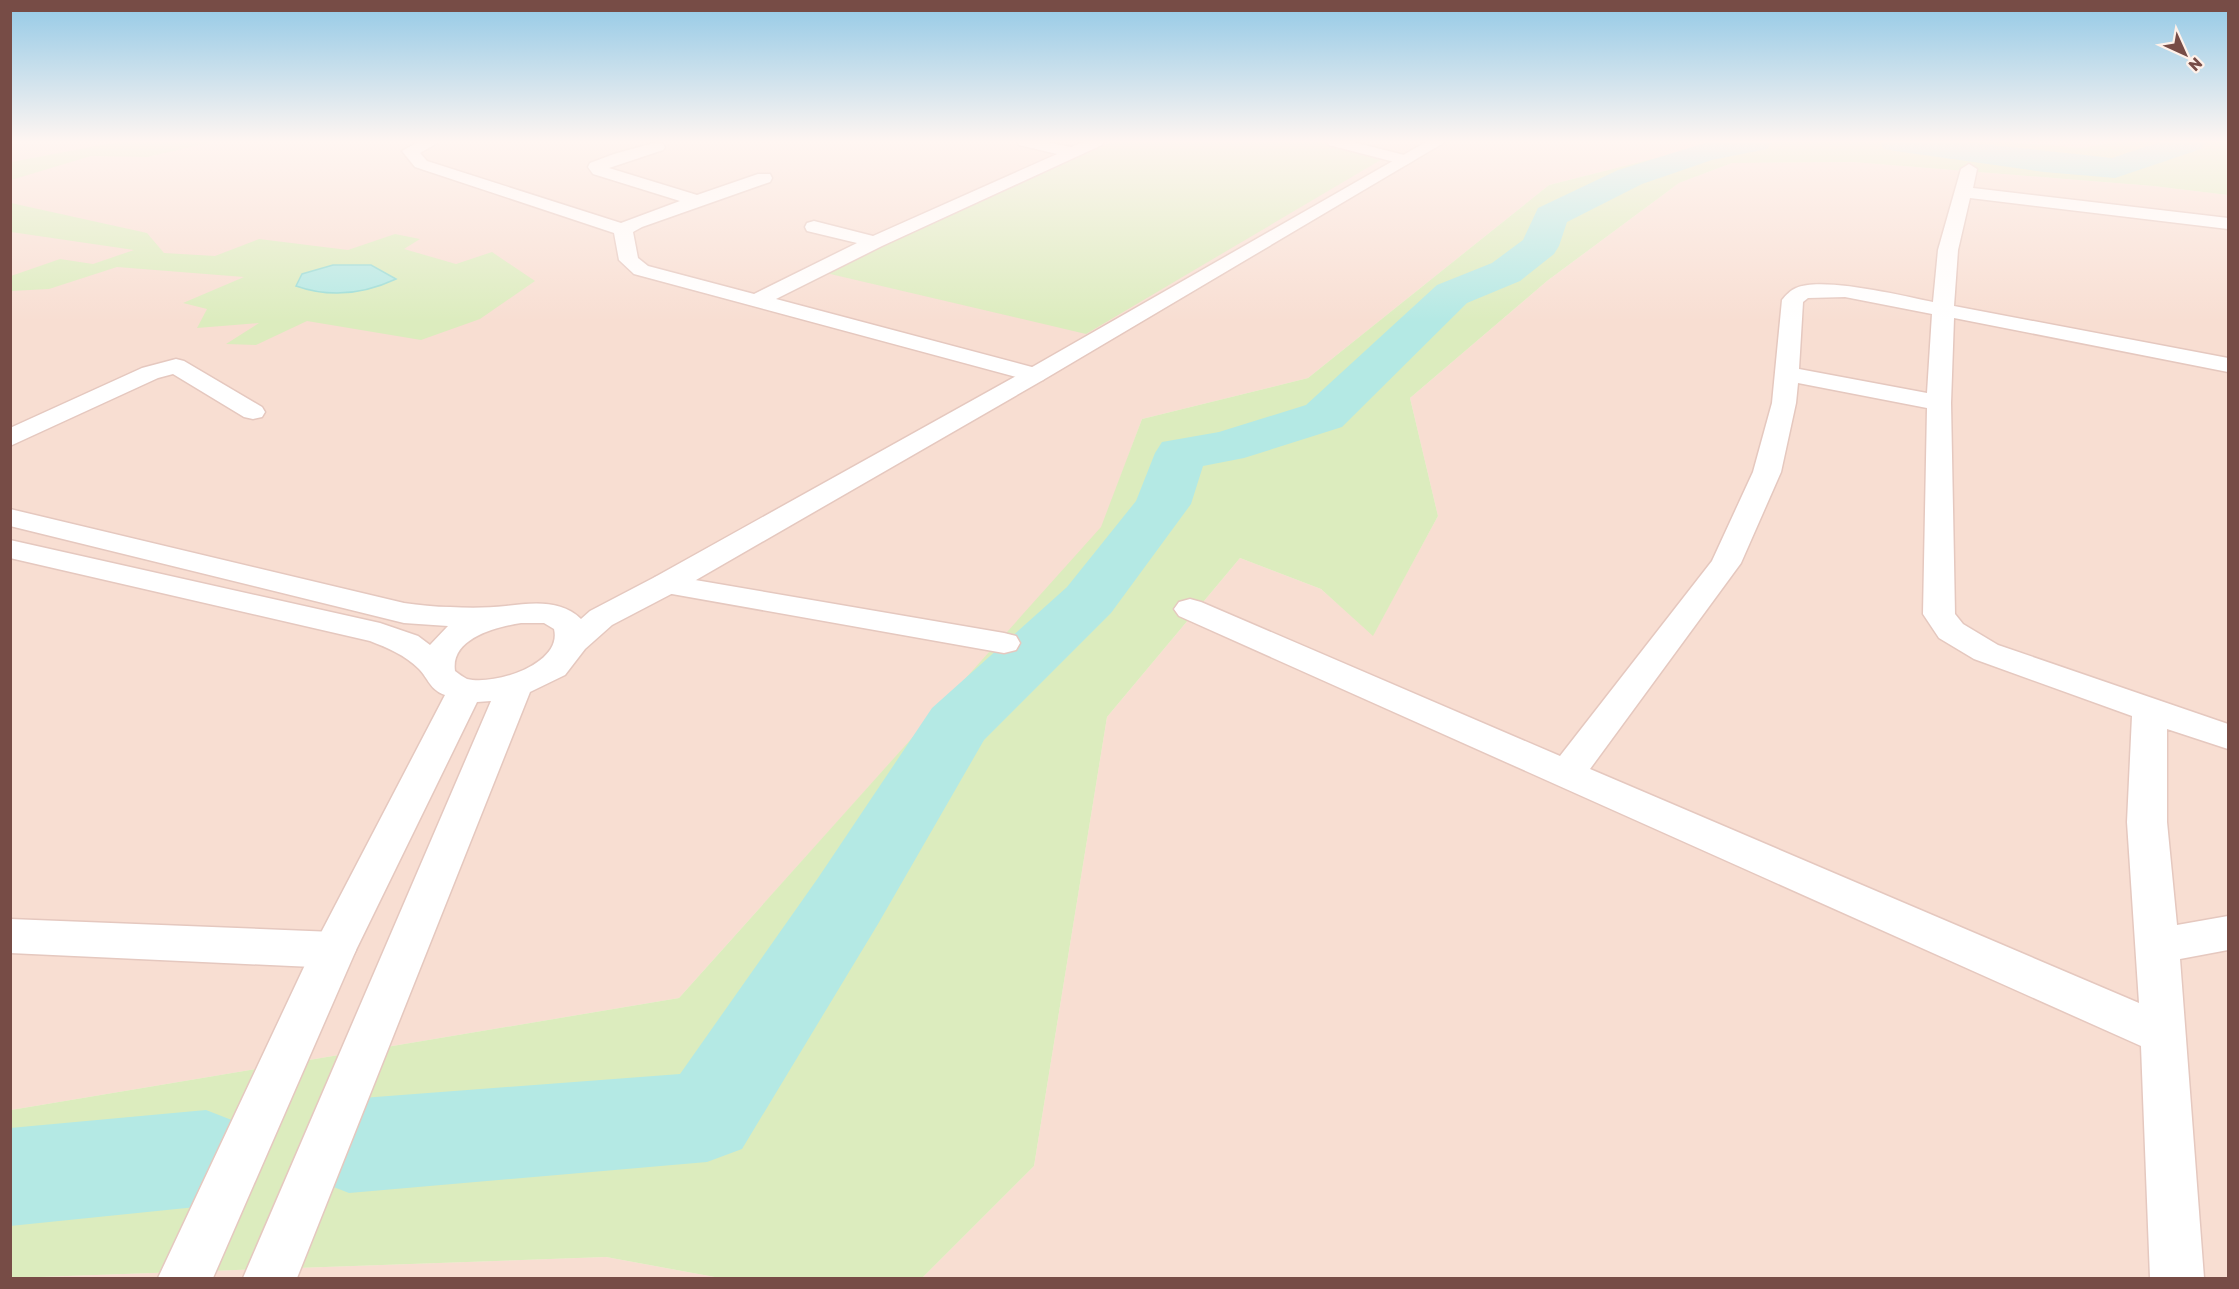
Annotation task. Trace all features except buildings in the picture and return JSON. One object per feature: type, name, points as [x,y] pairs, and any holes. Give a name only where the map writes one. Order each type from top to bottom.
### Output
[{"type":"street","points":[[538,202],[623,230],[635,223],[694,202]]},
{"type":"street","points":[[756,301],[874,242],[961,202]]},
{"type":"street","points":[[10,549],[380,633],[406,643],[451,678],[481,691],[515,685],[536,677],[554,666],[567,654],[573,642],[601,618],[666,584],[1035,375],[1333,202]]},
{"type":"street","points":[[1960,202],[1948,249],[1943,310],[1939,403],[1939,614],[1951,631],[1986,652],[2229,737]]},
{"type":"street","points":[[2101,202],[2229,223]]},
{"type":"street","points":[[814,227],[874,242]]},
{"type":"street","points":[[623,230],[629,260],[641,270],[1035,375]]},
{"type":"street","points":[[1567,773],[1726,562],[1767,472],[1784,404],[1793,300],[1803,292],[1845,291],[2229,365]]},
{"type":"street","points":[[10,438],[150,373],[176,366],[253,412]]},
{"type":"street","points":[[1786,374],[1939,403]]},
{"type":"street","points":[[10,517],[404,613],[450,617],[539,613],[666,584],[1004,644]]},
{"type":"street","points":[[1190,609],[2164,1035]]},
{"type":"street","points":[[539,613],[554,615],[566,622],[572,630],[573,642]]},
{"type":"street","points":[[185,1278],[334,950],[451,678],[440,654],[464,631],[501,616]]},
{"type":"street","points":[[270,1278],[515,685]]},
{"type":"street","points":[[2150,711],[2147,822],[2164,1035],[2177,1278]]},
{"type":"street","points":[[2157,946],[2229,933]]},
{"type":"street","points":[[10,936],[334,950]]},
{"type":"shaded area","points":[[11,202],[1528,202],[1308,378],[1142,419],[1102,527],[679,998],[11,1110]]},
{"type":"shaded area","points":[[1653,202],[2228,202],[2228,1278],[922,1278],[1034,1166],[1107,717],[1240,558],[1321,589],[1373,635],[1438,516],[1410,398],[1547,281]]},
{"type":"shaded area","points":[[606,1257],[720,1278],[11,1278]]},
{"type":"green space","points":[[977,202],[1309,202],[1086,334],[826,273]]},
{"type":"green space","points":[[1528,202],[1653,202],[1547,281],[1410,398],[1438,516],[1373,636],[1321,589],[1240,558],[1107,717],[1034,1166],[922,1278],[720,1278],[606,1257],[11,1278],[11,1110],[679,998],[1101,527],[1142,419],[1308,378]]},
{"type":"green space","points":[[11,203],[147,233],[164,253],[215,256],[259,239],[348,250],[395,234],[420,239],[404,249],[456,264],[492,252],[535,281],[480,319],[421,340],[307,321],[256,345],[226,344],[259,323],[197,328],[207,309],[183,303],[244,277],[117,267],[49,289],[11,291],[11,276],[60,259],[93,264],[134,250],[11,232]]},
{"type":"water","points":[[333,265],[371,265],[396,279],[372,288],[347,293],[321,292],[296,286],[302,274]]},
{"type":"waterway","points":[[349,1146],[707,1117],[848,901],[957,725],[1089,600],[1163,504],[1181,453],[1225,447],[1324,416],[1452,294],[1506,272],[1540,246],[1551,216],[1579,202]]},
{"type":"waterway","points":[[10,1177],[206,1158]]}]
